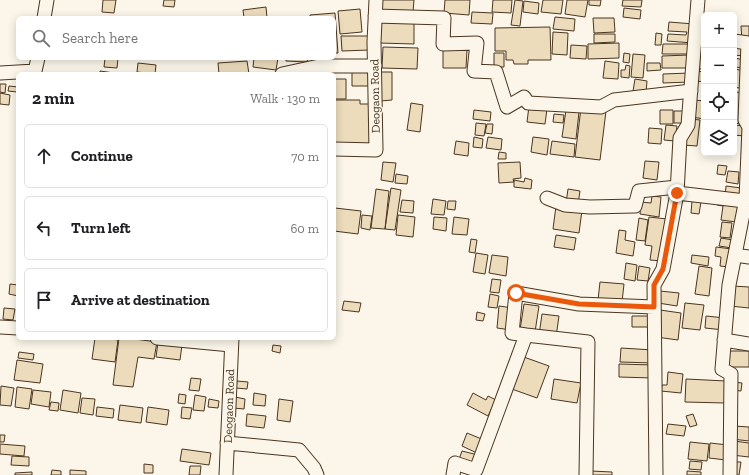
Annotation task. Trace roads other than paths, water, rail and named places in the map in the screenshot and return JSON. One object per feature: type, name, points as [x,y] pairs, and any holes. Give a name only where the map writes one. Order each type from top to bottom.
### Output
[{"type":"street","points":[[44,16],[47,0]]},
{"type":"street","name":"Deogaon Road","points":[[336,149],[376,150],[376,0]]},
{"type":"street","points":[[656,475],[654,285],[663,269],[677,190],[680,138],[688,125],[691,91],[700,38],[698,0]]},
{"type":"street","points":[[375,16],[444,18],[443,44],[477,43],[474,71],[496,72],[507,107],[524,97],[528,103],[601,106],[614,100],[691,91]]},
{"type":"street","points":[[730,475],[731,374],[722,369],[729,285],[747,196],[748,127],[745,120],[748,43],[737,41]]},
{"type":"street","points":[[18,72],[35,71],[38,60]]},
{"type":"street","points":[[291,72],[319,66],[375,66]]},
{"type":"street","points":[[0,73],[16,72]]},
{"type":"street","points":[[547,198],[565,205],[590,207],[634,206],[639,191],[677,190],[747,196]]},
{"type":"street","points":[[735,255],[749,257]]},
{"type":"street","points":[[586,475],[588,342],[512,333],[516,293],[579,304],[654,307]]},
{"type":"street","points":[[0,327],[16,328]]},
{"type":"street","points":[[453,475],[455,463],[476,470],[526,335]]},
{"type":"street","points":[[194,340],[232,342]]},
{"type":"street","points":[[724,340],[749,344]]},
{"type":"street","name":"Deogaon Road","points":[[226,475],[232,342]]},
{"type":"street","points":[[227,443],[299,450],[314,468],[317,475]]}]
